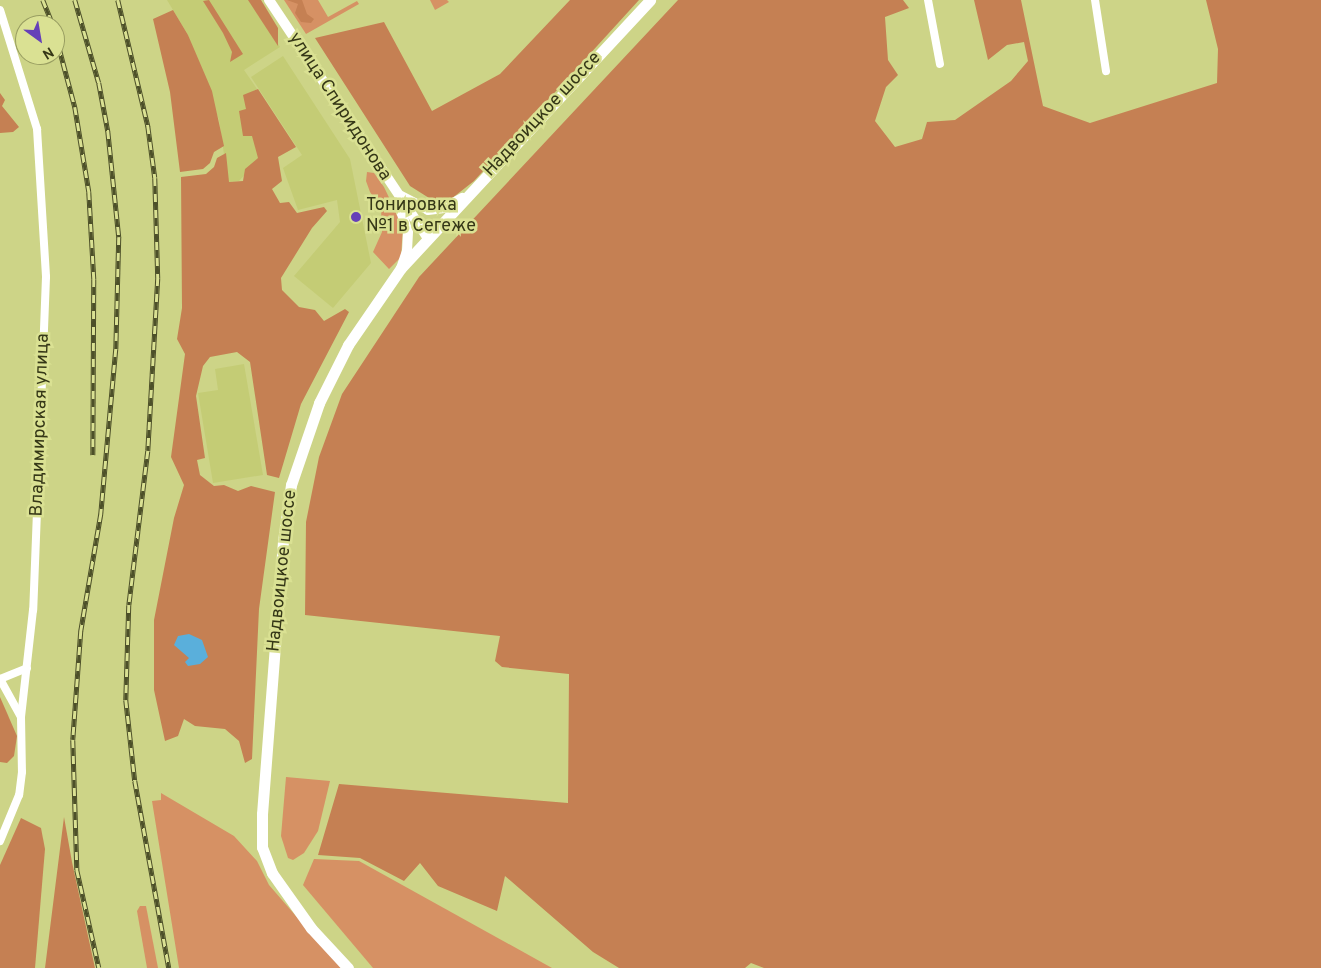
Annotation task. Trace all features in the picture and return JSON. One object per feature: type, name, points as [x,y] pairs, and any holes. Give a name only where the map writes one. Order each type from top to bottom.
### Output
[{"type":"main road","name":"Надвоицкое шоссе","points":[[348,968],[311,928],[272,874],[262,847],[262,814],[283,541],[291,485],[327,386],[348,345],[401,268],[650,0]]},
{"type":"street","name":"улица Спиридонова","points":[[269,0],[391,188],[428,238]]},
{"type":"street","points":[[928,0],[940,64]]},
{"type":"street","points":[[1095,0],[1106,71]]},
{"type":"street","name":"Владимирская улица","points":[[0,10],[37,129],[46,277],[33,610],[21,717],[19,795],[0,841]]},
{"type":"street","points":[[391,188],[408,202],[428,210],[452,205],[475,188]]},
{"type":"street","points":[[391,188],[408,232],[407,251],[401,268]]},
{"type":"street","points":[[21,717],[0,679],[27,668]]},
{"type":"shaded area","points":[[167,0],[250,0],[280,47],[244,70],[257,89],[245,96],[260,158],[239,181],[228,182],[219,120],[188,35]]},
{"type":"shaded area","points":[[209,0],[243,54],[230,62],[232,52],[223,33],[203,1]]},
{"type":"shaded area","points":[[248,0],[261,0],[278,28],[278,46]]},
{"type":"shaded area","points":[[284,0],[318,0],[328,17],[357,1],[359,4],[306,34]]},
{"type":"shaded area","points":[[287,0],[302,0],[307,14],[314,19],[311,23],[301,22],[295,13],[298,4]]},
{"type":"shaded area","points":[[430,0],[447,0],[449,2],[435,10]]},
{"type":"shaded area","points":[[570,0],[639,0],[474,181],[451,199],[437,203],[410,186],[315,38],[384,22],[432,111],[500,74]]},
{"type":"shaded area","points":[[678,0],[903,0],[909,8],[885,17],[888,60],[898,75],[886,87],[875,121],[895,147],[922,139],[927,122],[955,120],[1011,81],[1028,61],[1024,42],[1007,45],[988,60],[974,0],[1021,0],[1043,106],[1090,123],[1217,83],[1218,49],[1206,0],[1321,0],[1321,968],[764,968],[751,963],[745,968],[619,968],[593,952],[505,876],[497,911],[438,886],[420,863],[404,881],[360,858],[318,855],[339,784],[568,803],[569,674],[502,667],[495,661],[500,636],[305,615],[306,522],[319,457],[342,394],[419,277]]},
{"type":"shaded area","points":[[173,10],[188,35],[212,91],[224,146],[214,152],[210,163],[203,169],[180,172],[170,92],[153,19]]},
{"type":"shaded area","points":[[283,56],[350,159],[371,263],[333,308],[294,276],[340,222],[337,200],[298,210],[283,168],[302,155],[251,77]]},
{"type":"shaded area","points":[[258,89],[296,147],[278,157],[282,181],[272,189],[280,203],[289,202],[297,213],[324,207],[327,211],[312,228],[281,278],[282,290],[299,307],[315,310],[324,321],[345,309],[349,312],[301,404],[279,478],[267,475],[250,362],[237,352],[210,357],[203,366],[196,396],[205,458],[197,460],[200,475],[214,486],[224,485],[238,491],[251,486],[275,492],[259,609],[252,759],[245,763],[239,741],[225,729],[195,726],[184,719],[178,736],[165,741],[154,690],[154,620],[174,518],[184,485],[171,457],[185,354],[177,339],[182,308],[181,177],[206,174],[214,167],[217,158],[226,153],[229,182],[243,181],[245,169],[258,158],[252,136],[243,136],[239,111],[246,109],[243,95]]},
{"type":"shaded area","points":[[0,93],[5,100],[2,106],[19,127],[13,132],[0,133]]},
{"type":"shaded area","points":[[367,172],[374,173],[384,187],[403,227],[401,257],[389,269],[373,252],[382,232],[381,208],[370,192],[366,181]]},
{"type":"shaded area","points":[[244,364],[263,475],[213,483],[198,393],[218,390],[215,369]]},
{"type":"shaded area","points":[[0,697],[17,736],[14,756],[7,763],[0,762]]},
{"type":"shaded area","points":[[286,777],[330,781],[318,831],[304,853],[293,860],[288,858],[281,836]]},
{"type":"shaded area","points":[[161,793],[234,836],[257,861],[269,885],[341,968],[179,968],[152,801],[161,800]]},
{"type":"shaded area","points":[[64,817],[72,862],[95,968],[45,968]]},
{"type":"shaded area","points":[[21,818],[41,828],[45,849],[35,968],[0,968],[0,865]]},
{"type":"shaded area","points":[[314,859],[359,861],[552,968],[373,968],[303,885]]},
{"type":"shaded area","points":[[140,906],[146,906],[158,968],[147,968],[137,911]]},
{"type":"water","points":[[189,634],[202,640],[208,657],[200,664],[188,666],[185,662],[189,658],[174,645],[178,636]]},
{"type":"railway","points":[[43,0],[49,15]]},
{"type":"railway","points":[[75,0],[99,83],[108,131],[119,237],[116,349],[101,514],[81,631],[73,740],[77,870],[99,968]]},
{"type":"railway","points":[[118,0],[148,126],[155,178],[158,278],[148,451],[129,605],[126,700],[135,781],[169,968]]},
{"type":"railway","points":[[64,65],[75,107],[89,192],[94,279],[93,455]]},
{"type":"place","name":"Тонировка №1 в Сегеже","points":[[356,217]]}]
